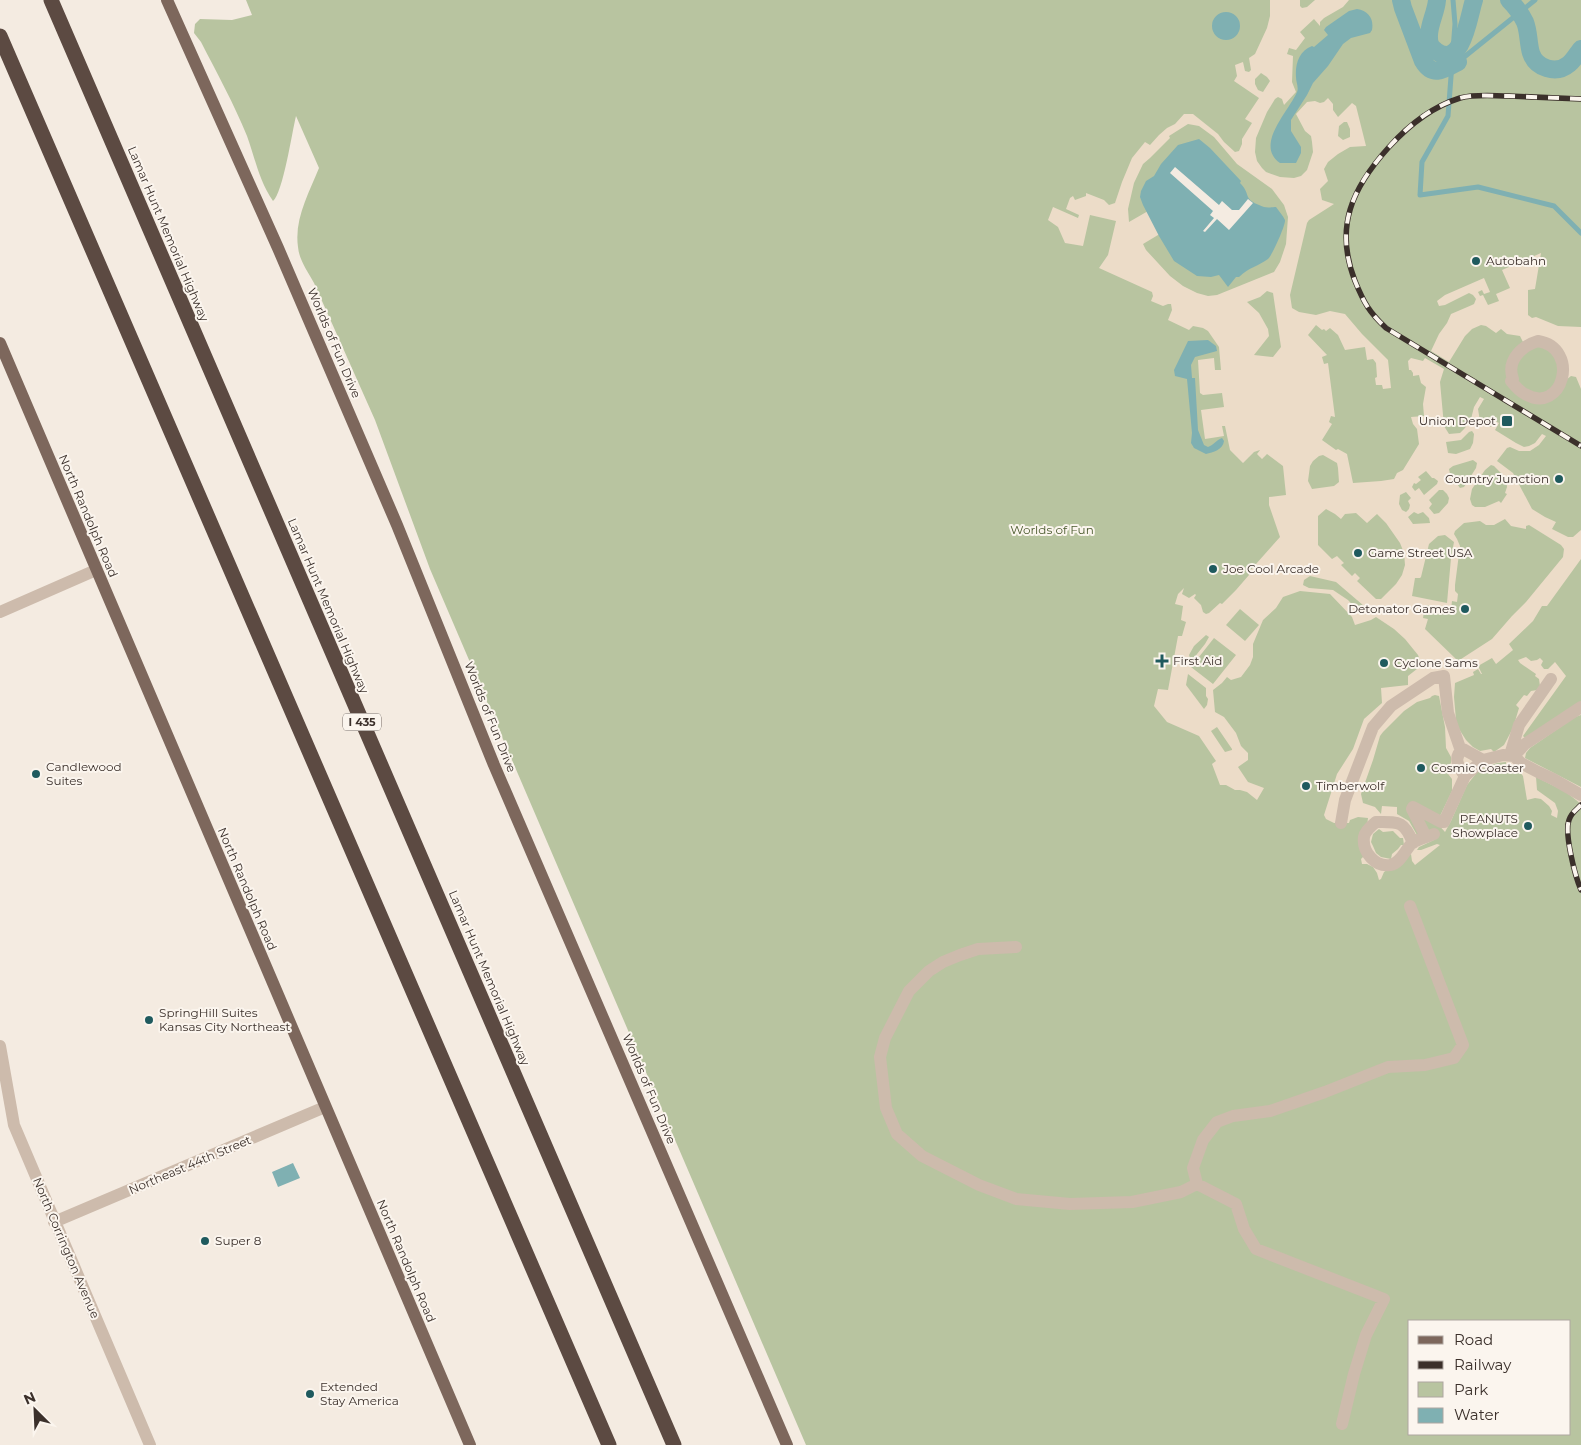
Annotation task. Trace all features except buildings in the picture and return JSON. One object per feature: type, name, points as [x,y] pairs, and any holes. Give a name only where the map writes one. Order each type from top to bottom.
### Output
[{"type":"highway","name":"Lamar Hunt Memorial Highway","points":[[50,0],[674,1445]]},
{"type":"highway","points":[[0,36],[609,1445]]},
{"type":"main road","name":"Worlds of Fun Drive","points":[[167,0],[294,284],[393,516],[494,765],[786,1445]]},
{"type":"main road","name":"North Randolph Road","points":[[0,343],[470,1445]]},
{"type":"street","points":[[1545,342],[1557,348],[1565,358],[1567,368],[1566,380],[1554,394],[1545,398],[1531,397],[1522,392],[1511,381],[1513,379],[1511,374],[1512,364],[1519,351],[1525,346],[1545,342]]},
{"type":"street","points":[[0,612],[96,570]]},
{"type":"street","points":[[1341,823],[1345,800],[1373,727],[1391,706],[1433,678],[1444,676],[1448,713],[1461,751],[1457,761],[1459,768],[1465,776]]},
{"type":"street","points":[[1512,756],[1519,725],[1551,679]]},
{"type":"street","points":[[1512,756],[1526,744],[1581,707]]},
{"type":"street","points":[[1461,751],[1463,750],[1483,760]]},
{"type":"street","points":[[1412,843],[1436,830],[1465,776],[1483,760],[1503,755],[1512,756],[1530,768],[1581,795]]},
{"type":"street","points":[[1342,1424],[1366,1335],[1384,1299],[1256,1249],[1244,1229],[1236,1204],[1198,1184],[1193,1168],[1202,1140],[1217,1122],[1233,1116],[1270,1112],[1388,1067],[1425,1065],[1454,1058],[1463,1045],[1410,906]]},
{"type":"street","points":[[1016,947],[978,949],[960,955],[943,962],[929,971],[909,991],[885,1038],[880,1057],[886,1108],[897,1134],[922,1156],[978,1186],[1016,1199],[1070,1204],[1132,1202],[1181,1192],[1198,1184]]},
{"type":"street","name":"North Corrington Avenue","points":[[0,1046],[14,1125],[150,1445]]},
{"type":"street","name":"Northeast 44th Street","points":[[54,1222],[325,1107]]},
{"type":"green space","name":"Worlds of Fun","points":[[246,0],[1581,0],[1581,1445],[806,1445],[430,569],[375,420],[314,283],[300,257],[297,237],[300,216],[319,168],[296,116],[284,175],[277,196],[273,201],[261,177],[237,112],[201,42],[194,33],[195,24],[200,19],[232,20],[252,15]]},
{"type":"shaded area","points":[[1270,0],[1300,0],[1302,8],[1307,7],[1315,0],[1349,0],[1343,7],[1324,18],[1320,22],[1320,26],[1314,19],[1300,32],[1305,38],[1296,50],[1289,48],[1287,54],[1293,56],[1292,82],[1296,92],[1284,105],[1282,99],[1278,97],[1275,99],[1256,138],[1255,152],[1257,161],[1266,172],[1280,177],[1294,178],[1301,176],[1307,170],[1313,152],[1311,136],[1305,131],[1296,114],[1307,102],[1315,101],[1320,103],[1328,98],[1333,104],[1333,110],[1338,117],[1352,103],[1356,106],[1366,146],[1350,147],[1328,162],[1324,169],[1328,181],[1320,189],[1322,200],[1334,204],[1307,223],[1290,295],[1292,308],[1299,312],[1316,315],[1330,311],[1345,314],[1388,360],[1391,388],[1383,389],[1382,385],[1376,385],[1376,363],[1373,359],[1367,360],[1365,347],[1345,350],[1338,335],[1330,328],[1326,331],[1316,325],[1308,335],[1327,355],[1322,357],[1324,364],[1328,363],[1335,417],[1331,416],[1329,422],[1332,424],[1322,440],[1336,450],[1338,449],[1347,454],[1353,483],[1394,479],[1397,473],[1403,470],[1419,444],[1417,429],[1411,417],[1424,416],[1423,404],[1426,387],[1421,383],[1419,375],[1413,376],[1411,370],[1409,370],[1408,361],[1411,358],[1423,361],[1425,358],[1444,369],[1440,382],[1444,426],[1449,434],[1460,433],[1465,428],[1480,397],[1484,399],[1478,409],[1480,421],[1490,427],[1495,421],[1499,423],[1495,430],[1516,443],[1524,447],[1529,446],[1535,443],[1542,434],[1546,436],[1539,445],[1530,451],[1507,448],[1497,461],[1513,473],[1532,509],[1556,522],[1552,529],[1568,537],[1573,537],[1581,530],[1581,559],[1547,606],[1542,606],[1533,621],[1509,644],[1513,650],[1496,664],[1492,658],[1478,666],[1482,674],[1478,669],[1473,672],[1474,675],[1455,683],[1454,697],[1456,720],[1466,740],[1480,751],[1491,749],[1494,752],[1504,745],[1513,728],[1519,708],[1516,705],[1524,695],[1527,696],[1531,691],[1537,690],[1540,686],[1539,679],[1535,676],[1536,674],[1518,660],[1526,657],[1531,661],[1540,658],[1543,661],[1541,665],[1544,669],[1548,669],[1555,662],[1566,676],[1523,736],[1525,738],[1581,702],[1581,715],[1575,717],[1530,748],[1525,758],[1581,787],[1581,804],[1566,792],[1536,777],[1537,790],[1555,803],[1558,811],[1557,818],[1551,815],[1552,811],[1549,806],[1541,799],[1527,800],[1523,776],[1518,770],[1506,767],[1506,762],[1488,766],[1478,771],[1467,785],[1445,832],[1437,823],[1417,811],[1434,840],[1419,847],[1417,850],[1437,844],[1440,845],[1415,865],[1411,854],[1384,872],[1379,880],[1373,867],[1362,864],[1361,859],[1363,857],[1368,818],[1358,817],[1350,820],[1349,823],[1334,823],[1326,819],[1324,815],[1337,774],[1353,749],[1364,719],[1382,703],[1381,688],[1408,685],[1408,676],[1422,665],[1418,655],[1394,629],[1376,617],[1355,625],[1352,617],[1330,594],[1300,591],[1283,597],[1276,608],[1263,620],[1253,644],[1253,657],[1250,665],[1241,677],[1231,680],[1227,677],[1213,690],[1215,712],[1224,717],[1236,733],[1241,746],[1248,753],[1248,760],[1238,767],[1248,782],[1264,788],[1257,800],[1247,792],[1235,790],[1226,785],[1220,785],[1212,764],[1216,761],[1199,736],[1167,722],[1154,706],[1158,689],[1168,690],[1178,636],[1182,636],[1186,622],[1181,620],[1183,606],[1175,604],[1178,594],[1184,588],[1182,594],[1189,598],[1195,594],[1194,598],[1206,614],[1220,603],[1222,604],[1249,575],[1248,573],[1280,537],[1269,505],[1269,497],[1286,495],[1283,466],[1267,454],[1262,459],[1257,454],[1260,450],[1254,452],[1243,463],[1230,450],[1225,426],[1222,426],[1224,436],[1205,439],[1201,410],[1224,407],[1222,393],[1203,395],[1200,393],[1198,360],[1214,358],[1215,370],[1221,370],[1219,347],[1208,331],[1203,328],[1193,326],[1189,330],[1168,320],[1172,310],[1171,304],[1163,306],[1151,301],[1152,292],[1099,268],[1108,255],[1116,221],[1090,215],[1083,246],[1065,243],[1058,227],[1048,220],[1053,207],[1078,218],[1079,215],[1066,209],[1070,198],[1073,196],[1075,200],[1086,196],[1086,193],[1104,200],[1109,205],[1115,203],[1132,158],[1145,142],[1150,145],[1184,114],[1193,114],[1218,134],[1235,152],[1239,151],[1242,139],[1252,123],[1245,119],[1259,98],[1234,81],[1237,76],[1235,65],[1243,62],[1245,71],[1249,72],[1251,70],[1249,58],[1255,54],[1267,28],[1270,16]],"holes":[[[1261,73],[1270,81],[1263,92],[1258,90],[1255,79]],[[1347,122],[1350,129],[1350,137],[1343,140],[1338,136],[1339,126]],[[1188,124],[1199,126],[1214,137],[1237,164],[1272,189],[1284,205],[1288,217],[1286,244],[1280,262],[1274,272],[1217,295],[1208,296],[1183,286],[1170,276],[1146,250],[1143,244],[1168,229],[1155,207],[1129,222],[1128,209],[1134,183],[1143,164],[1170,138],[1169,136]],[[1267,291],[1273,293],[1281,347],[1273,357],[1254,355],[1269,336],[1268,329],[1259,313],[1247,302],[1260,297]],[[1472,431],[1474,434],[1470,449],[1456,454],[1448,453],[1446,442],[1461,440]],[[1323,455],[1337,463],[1339,482],[1334,486],[1312,489],[1308,481],[1310,466],[1319,456]],[[1473,460],[1477,463],[1476,468],[1464,487],[1460,488],[1450,474],[1449,469]],[[1491,465],[1494,466],[1506,478],[1507,487],[1505,493],[1507,494],[1501,503],[1499,501],[1485,507],[1475,507],[1470,499],[1472,489],[1485,470]],[[1426,471],[1432,478],[1438,481],[1424,495],[1419,488],[1415,491],[1412,487],[1414,483],[1416,484],[1421,480],[1418,477]],[[1439,490],[1443,490],[1449,498],[1448,503],[1439,513],[1434,514],[1429,508],[1432,504],[1429,500]],[[1406,492],[1411,498],[1408,501],[1410,505],[1406,512],[1402,510],[1399,504],[1400,495]],[[1326,509],[1341,519],[1345,514],[1356,513],[1367,523],[1377,514],[1400,543],[1404,553],[1405,565],[1402,575],[1396,584],[1381,599],[1376,599],[1357,581],[1360,578],[1355,573],[1352,576],[1341,565],[1344,563],[1337,556],[1332,559],[1318,545],[1318,516]],[[1414,512],[1418,514],[1423,512],[1429,518],[1430,523],[1413,524],[1408,517]],[[1505,519],[1511,526],[1526,529],[1526,526],[1529,525],[1561,545],[1564,549],[1563,557],[1492,639],[1458,661],[1425,629],[1428,619],[1423,618],[1425,605],[1451,609],[1452,601],[1457,602],[1458,594],[1455,591],[1455,585],[1460,546],[1454,534],[1464,523],[1480,521],[1486,525],[1494,525]],[[1445,535],[1454,542],[1447,603],[1412,596],[1415,578],[1420,578],[1429,544],[1438,536]],[[1310,576],[1336,582],[1364,606],[1366,612],[1359,612],[1348,600],[1333,590],[1309,588],[1303,585],[1304,580]],[[1240,609],[1259,625],[1245,641],[1226,625]],[[1206,635],[1209,637],[1193,659],[1189,655],[1194,646]],[[1214,638],[1236,655],[1213,684],[1191,667]],[[1188,674],[1206,688],[1208,699],[1204,709],[1186,685]],[[1435,695],[1439,696],[1445,727],[1446,748],[1451,757],[1451,763],[1445,770],[1452,779],[1452,791],[1440,816],[1407,808],[1421,832],[1417,835],[1409,821],[1397,814],[1397,807],[1382,806],[1381,814],[1375,807],[1363,803],[1361,794],[1380,736],[1404,711],[1417,702]],[[1217,727],[1232,750],[1225,752],[1211,731]],[[1379,829],[1383,832],[1393,831],[1400,838],[1403,838],[1404,845],[1401,845],[1392,854],[1391,859],[1381,857],[1376,853],[1371,842],[1373,834]]]},
{"type":"shaded area","points":[[1541,253],[1535,289],[1528,290],[1528,315],[1558,326],[1581,327],[1581,389],[1576,377],[1571,376],[1566,380],[1553,345],[1525,346],[1520,336],[1507,334],[1501,329],[1496,333],[1481,325],[1472,329],[1465,336],[1449,362],[1431,351],[1451,314],[1474,304],[1476,299],[1469,293],[1445,305],[1439,306],[1437,301],[1445,295],[1484,278],[1490,292],[1484,294],[1482,290],[1478,292],[1480,296],[1483,295],[1488,305],[1499,301],[1496,294],[1510,288],[1502,270]]},
{"type":"water","points":[[1357,9],[1370,16],[1372,30],[1370,33],[1351,38],[1343,44],[1328,66],[1313,83],[1291,120],[1291,131],[1301,147],[1301,153],[1296,163],[1280,163],[1273,156],[1272,138],[1281,118],[1297,92],[1296,72],[1297,63],[1301,55],[1328,35],[1324,30],[1326,27],[1349,11]]},
{"type":"water","points":[[1226,12],[1236,16],[1240,26],[1236,36],[1226,40],[1216,36],[1212,26],[1216,16]]},
{"type":"water","points":[[1199,139],[1241,181],[1240,183],[1251,200],[1264,207],[1276,207],[1285,220],[1278,240],[1268,259],[1236,277],[1228,287],[1219,275],[1211,277],[1197,276],[1174,261],[1159,236],[1140,197],[1146,181],[1154,176],[1161,164],[1178,145]]},
{"type":"water","points":[[1208,340],[1216,346],[1217,351],[1195,357],[1191,365],[1192,378],[1195,378],[1198,430],[1204,445],[1208,447],[1222,438],[1224,441],[1220,449],[1206,454],[1194,448],[1191,443],[1192,433],[1187,379],[1175,376],[1174,370],[1188,341]]},
{"type":"water","points":[[293,1163],[300,1178],[278,1187],[272,1172]]},
{"type":"pier","points":[[1175,167],[1219,205],[1222,201],[1232,210],[1239,210],[1248,199],[1253,203],[1229,230],[1217,219],[1205,232],[1203,231],[1214,218],[1210,215],[1213,211],[1170,173]]},
{"type":"waterway","points":[[1401,0],[1423,61],[1427,66],[1435,71],[1458,62]]},
{"type":"waterway","points":[[1437,0],[1429,40],[1433,49],[1445,55],[1453,53],[1459,47],[1467,27],[1474,0]]},
{"type":"waterway","points":[[1453,0],[1455,24],[1448,116],[1422,162],[1420,195],[1478,187],[1554,206],[1581,233]]},
{"type":"waterway","points":[[1509,0],[1525,22],[1531,53],[1537,63],[1547,68],[1558,69],[1569,64],[1581,49]]},
{"type":"waterway","points":[[1458,62],[1535,0]]},
{"type":"railway","points":[[1581,99],[1484,95],[1460,98],[1439,106],[1413,124],[1397,139],[1376,162],[1365,178],[1356,193],[1350,209],[1346,243],[1349,261],[1361,295],[1371,312],[1386,328],[1581,446]]},
{"type":"railway","points":[[1581,805],[1571,815],[1568,826],[1571,855],[1581,890]]},
{"type":"place","name":"Autobahn","points":[[1476,261]]},
{"type":"place","name":"Union Depot","points":[[1507,421]]},
{"type":"place","name":"Country Junction","points":[[1559,479]]},
{"type":"place","name":"Game Street USA","points":[[1358,553]]},
{"type":"place","name":"Joe Cool Arcade","points":[[1213,569]]},
{"type":"place","name":"Detonator Games","points":[[1465,609]]},
{"type":"place","name":"First Aid","points":[[1162,661]]},
{"type":"place","name":"Cyclone Sams","points":[[1384,663]]},
{"type":"place","name":"Cosmic Coaster","points":[[1421,768]]},
{"type":"place","name":"Candlewood Suites","points":[[36,774]]},
{"type":"place","name":"Timberwolf","points":[[1306,786]]},
{"type":"place","name":"PEANUTS Showplace","points":[[1528,826]]},
{"type":"place","name":"SpringHill Suites Kansas City Northeast","points":[[149,1020]]},
{"type":"place","name":"Super 8","points":[[205,1241]]},
{"type":"place","name":"Extended Stay America","points":[[310,1394]]}]
